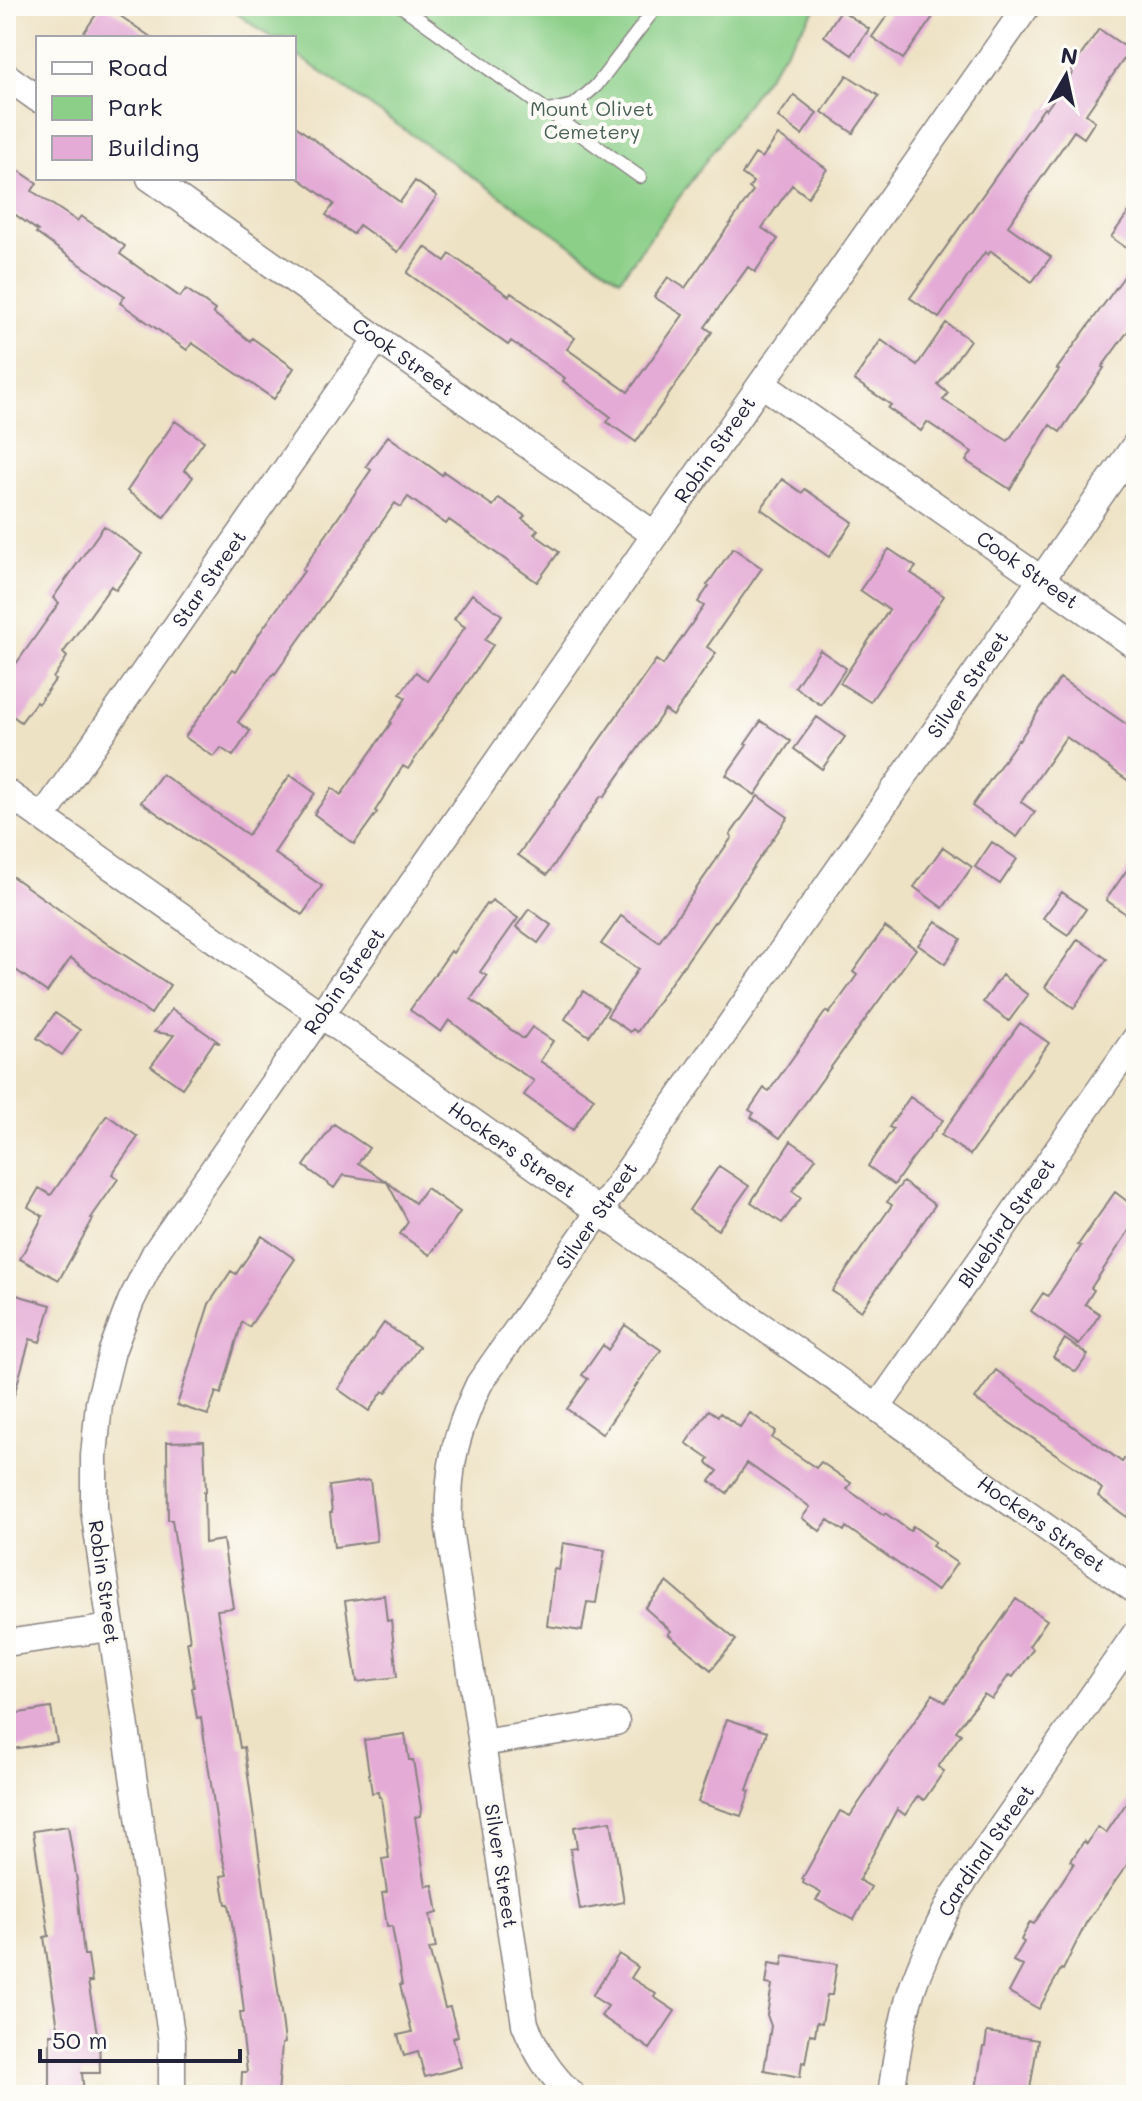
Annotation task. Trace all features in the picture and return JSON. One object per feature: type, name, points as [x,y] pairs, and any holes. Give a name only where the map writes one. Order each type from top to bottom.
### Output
[{"type":"street","name":"Robin Street","points":[[172,2095],[172,2041],[94,1510],[94,1456],[99,1403],[112,1351],[131,1301],[155,1253],[1027,6]]},
{"type":"street","points":[[6,76],[36,98]]},
{"type":"street","name":"Cook Street","points":[[153,180],[655,535]]},
{"type":"street","name":"Star Street","points":[[42,818],[377,339]]},
{"type":"street","name":"Cook Street","points":[[762,384],[1136,646]]},
{"type":"street","name":"Silver Street","points":[[572,2095],[555,2079],[536,2052],[525,2024],[449,1529],[448,1492],[453,1451],[464,1415],[479,1384],[1136,444]]},
{"type":"street","name":"Hockers Street","points":[[6,792],[1136,1591]]},
{"type":"street","name":"Bluebird Street","points":[[877,1408],[1136,1038]]},
{"type":"street","points":[[6,1643],[110,1628]]},
{"type":"street","name":"Cardinal Street","points":[[891,2095],[911,1991],[929,1943],[953,1897],[1136,1633]]},
{"type":"street","points":[[482,1743],[616,1722]]},
{"type":"lane","points":[[401,6],[640,177]]},
{"type":"lane","points":[[548,111],[574,105],[596,86],[657,6]]},
{"type":"green space","name":"Mount Olivet Cemetery","points":[[226,6],[818,6],[620,279],[296,54],[296,36],[269,36]]},
{"type":"building","points":[[102,6],[106,6],[149,36],[81,36]]},
{"type":"building","points":[[894,6],[924,6],[935,14],[903,59],[872,37]]},
{"type":"building","points":[[841,10],[869,29],[852,55],[824,36]]},
{"type":"building","points":[[1099,29],[1130,50],[1086,114],[1095,121],[1084,138],[1074,131],[1008,226],[1051,257],[1032,282],[991,251],[988,255],[985,252],[939,318],[910,298],[1044,108],[1046,110],[1073,72],[1071,70]]},
{"type":"building","points":[[847,75],[879,96],[853,133],[822,112]]},
{"type":"building","points":[[794,95],[817,113],[802,135],[778,117]]},
{"type":"building","points":[[296,126],[400,202],[415,181],[437,196],[398,252],[359,225],[353,234],[326,215],[334,204],[296,176]]},
{"type":"building","points":[[778,135],[827,169],[808,197],[792,185],[762,228],[778,239],[755,272],[748,267],[705,327],[712,332],[636,442],[607,422],[611,417],[563,381],[565,378],[511,341],[508,345],[407,273],[425,247],[445,261],[450,254],[575,338],[567,349],[628,392],[683,315],[654,297],[668,277],[685,288],[753,191],[749,188],[753,182],[742,174],[755,154],[762,158]]},
{"type":"building","points":[[6,162],[37,183],[32,191],[77,221],[81,216],[125,246],[120,254],[180,297],[186,289],[250,341],[252,338],[294,368],[274,399],[192,343],[187,350],[120,303],[125,296],[6,208]]},
{"type":"building","points":[[1136,202],[1136,255],[1111,237]]},
{"type":"building","points":[[1136,260],[1136,320],[1060,432],[1050,425],[1010,489],[966,461],[972,452],[927,422],[921,431],[888,408],[891,405],[854,380],[881,340],[917,365],[946,323],[970,340],[938,385],[948,393],[943,400],[1008,441]]},
{"type":"building","points":[[175,421],[204,441],[184,470],[193,477],[164,517],[127,491]]},
{"type":"building","points":[[388,436],[442,475],[444,472],[493,506],[499,498],[525,516],[522,519],[538,530],[534,534],[559,552],[537,582],[449,520],[446,524],[408,497],[401,507],[395,503],[238,722],[250,731],[233,756],[221,748],[214,757],[185,737],[233,669],[236,671],[304,571],[371,470],[366,466]]},
{"type":"building","points":[[782,479],[802,493],[805,489],[853,522],[829,557],[761,509]]},
{"type":"building","points":[[104,526],[142,554],[116,590],[111,586],[63,653],[67,657],[53,678],[55,680],[21,722],[6,711],[6,678],[59,603],[53,598]]},
{"type":"building","points":[[733,548],[762,568],[707,647],[716,653],[673,716],[665,710],[547,875],[518,855],[656,660],[663,665],[704,606],[698,602]]},
{"type":"building","points":[[889,549],[916,567],[911,573],[944,596],[870,702],[840,683],[889,610],[860,590]]},
{"type":"building","points":[[472,594],[502,615],[485,640],[493,645],[408,769],[403,766],[377,812],[354,844],[314,814],[332,788],[341,795],[391,723],[406,698],[400,694],[416,672],[427,681],[465,627],[454,619]]},
{"type":"building","points":[[820,650],[846,668],[821,705],[795,687]]},
{"type":"building","points":[[1060,678],[1136,731],[1136,786],[1066,737],[1021,802],[1035,812],[1017,837],[972,806]]},
{"type":"building","points":[[817,717],[845,737],[822,769],[794,749]]},
{"type":"building","points":[[761,721],[791,741],[755,795],[726,775]]},
{"type":"building","points":[[162,774],[248,835],[290,775],[315,793],[274,853],[322,886],[302,915],[141,802]]},
{"type":"building","points":[[758,796],[788,817],[637,1032],[633,1029],[630,1032],[607,1016],[638,969],[601,944],[621,916],[659,942]]},
{"type":"building","points":[[992,842],[1017,859],[1000,884],[975,867]]},
{"type":"building","points":[[943,847],[972,867],[943,908],[914,887]]},
{"type":"building","points":[[1136,857],[1136,921],[1106,900]]},
{"type":"building","points":[[6,872],[170,985],[151,1014],[71,958],[47,992],[6,963]]},
{"type":"building","points":[[1062,892],[1086,909],[1068,935],[1043,918]]},
{"type":"building","points":[[492,900],[518,918],[480,972],[487,976],[471,999],[522,1038],[532,1027],[553,1041],[540,1061],[594,1098],[573,1130],[524,1095],[534,1081],[449,1020],[441,1032],[410,1010],[486,904]]},
{"type":"building","points":[[529,909],[551,925],[538,943],[516,927]]},
{"type":"building","points":[[936,921],[961,939],[945,964],[918,945]]},
{"type":"building","points":[[885,927],[916,949],[780,1138],[751,1117],[754,1113],[749,1110],[764,1088],[769,1091],[826,1011],[829,1014],[857,975],[853,972]]},
{"type":"building","points":[[1078,939],[1107,959],[1074,1008],[1045,987]]},
{"type":"building","points":[[1002,975],[1028,995],[1009,1021],[983,1002]]},
{"type":"building","points":[[583,991],[608,1008],[589,1036],[565,1019]]},
{"type":"building","points":[[172,1009],[220,1043],[214,1042],[182,1088],[151,1066],[174,1035],[154,1032]]},
{"type":"building","points":[[55,1013],[80,1030],[62,1055],[37,1038]]},
{"type":"building","points":[[1020,1023],[1049,1043],[970,1155],[941,1135]]},
{"type":"building","points":[[910,1097],[943,1120],[894,1185],[868,1166]]},
{"type":"building","points":[[107,1115],[138,1137],[112,1174],[118,1179],[91,1218],[59,1280],[20,1259],[43,1216],[28,1207],[39,1188],[51,1195]]},
{"type":"building","points":[[334,1124],[369,1148],[358,1163],[387,1182],[343,1175],[334,1188],[304,1166]]},
{"type":"building","points":[[791,1141],[816,1158],[792,1191],[801,1198],[782,1223],[751,1202]]},
{"type":"building","points":[[719,1166],[749,1186],[718,1230],[689,1210]]},
{"type":"building","points":[[387,1182],[415,1203],[426,1188],[460,1212],[430,1255],[400,1234],[408,1222]]},
{"type":"building","points":[[903,1182],[935,1205],[861,1311],[832,1291],[892,1205],[887,1202]]},
{"type":"building","points":[[1115,1192],[1136,1208],[1136,1220],[1091,1288],[1094,1290],[1085,1304],[1100,1314],[1079,1345],[1031,1311],[1043,1293],[1048,1296],[1081,1246],[1078,1245]]},
{"type":"building","points":[[262,1236],[295,1259],[249,1327],[242,1322],[221,1394],[216,1392],[208,1415],[177,1405],[209,1304],[231,1271],[236,1274]]},
{"type":"building","points":[[6,1292],[51,1305],[40,1342],[30,1339],[12,1402],[6,1402]]},
{"type":"building","points":[[384,1323],[419,1347],[369,1411],[338,1389]]},
{"type":"building","points":[[625,1325],[661,1350],[602,1434],[567,1409],[588,1379],[582,1375],[603,1345],[608,1350]]},
{"type":"building","points":[[1065,1339],[1088,1355],[1076,1372],[1053,1357]]},
{"type":"building","points":[[996,1370],[1122,1462],[1136,1442],[1136,1507],[1127,1517],[1098,1496],[1102,1489],[1082,1472],[975,1399]]},
{"type":"building","points":[[709,1410],[718,1416],[720,1413],[740,1427],[750,1413],[776,1431],[772,1438],[816,1468],[821,1462],[851,1483],[847,1489],[910,1531],[913,1526],[935,1542],[932,1546],[957,1563],[937,1591],[846,1527],[844,1531],[828,1520],[820,1531],[802,1518],[810,1507],[747,1463],[727,1493],[710,1481],[718,1471],[707,1463],[709,1459],[686,1443]]},
{"type":"building","points":[[204,1441],[205,1543],[223,1540],[233,1608],[217,1610],[240,1748],[244,1747],[285,2043],[282,2044],[278,2095],[241,2095],[242,2072],[247,2072],[240,2012],[244,2012],[229,1904],[226,1904],[221,1876],[227,1875],[201,1717],[197,1718],[192,1688],[187,1641],[190,1641],[172,1520],[168,1520],[167,1442]]},
{"type":"building","points":[[370,1480],[377,1541],[334,1547],[329,1486]]},
{"type":"building","points":[[563,1543],[605,1550],[596,1603],[587,1602],[582,1631],[547,1626],[554,1569],[559,1570]]},
{"type":"building","points":[[667,1582],[736,1640],[711,1670],[668,1634],[671,1631],[645,1608]]},
{"type":"building","points":[[384,1595],[387,1621],[391,1620],[397,1677],[357,1682],[345,1601]]},
{"type":"building","points":[[1016,1599],[1047,1620],[1029,1646],[1033,1649],[992,1699],[984,1694],[956,1731],[961,1734],[938,1767],[944,1771],[924,1800],[918,1796],[905,1815],[897,1809],[859,1880],[871,1887],[854,1920],[816,1900],[821,1893],[803,1883],[802,1879],[840,1811],[850,1816],[933,1694],[945,1702]]},
{"type":"building","points":[[51,1708],[57,1742],[6,1750],[6,1715]]},
{"type":"building","points":[[727,1719],[767,1732],[741,1816],[698,1802]]},
{"type":"building","points":[[405,1734],[421,1808],[420,1816],[415,1817],[426,1886],[433,1885],[438,1913],[430,1915],[436,1948],[429,1949],[445,2008],[450,2007],[458,2036],[453,2038],[461,2067],[425,2077],[418,2052],[404,2056],[398,2035],[412,2032],[400,1985],[392,1926],[387,1926],[382,1893],[387,1892],[382,1859],[389,1858],[381,1797],[378,1792],[372,1793],[364,1740]]},
{"type":"building","points":[[1136,1789],[1136,1852],[1086,1923],[1039,2009],[1009,1992],[1023,1966],[1013,1961],[1024,1942],[1021,1940],[1030,1922],[1034,1924],[1074,1863],[1071,1861],[1084,1841],[1087,1844],[1098,1827],[1106,1833]]},
{"type":"building","points":[[611,1821],[624,1902],[580,1910],[570,1849],[577,1848],[574,1827]]},
{"type":"building","points":[[68,1826],[84,1955],[88,1955],[92,1982],[88,1982],[99,2033],[100,2073],[82,2073],[84,2094],[50,2095],[50,2034],[59,2034],[44,1937],[49,1936],[33,1831]]},
{"type":"building","points":[[619,1954],[638,1967],[631,1978],[675,2011],[650,2049],[601,2016],[608,2006],[592,1996]]},
{"type":"building","points":[[784,1955],[837,1964],[832,1995],[827,1995],[822,2023],[817,2022],[815,2035],[810,2034],[800,2077],[764,2070],[771,2026],[767,2015],[772,1985],[766,1984],[769,1963],[782,1965]]},
{"type":"building","points":[[987,2032],[1038,2040],[1029,2095],[975,2095]]}]
